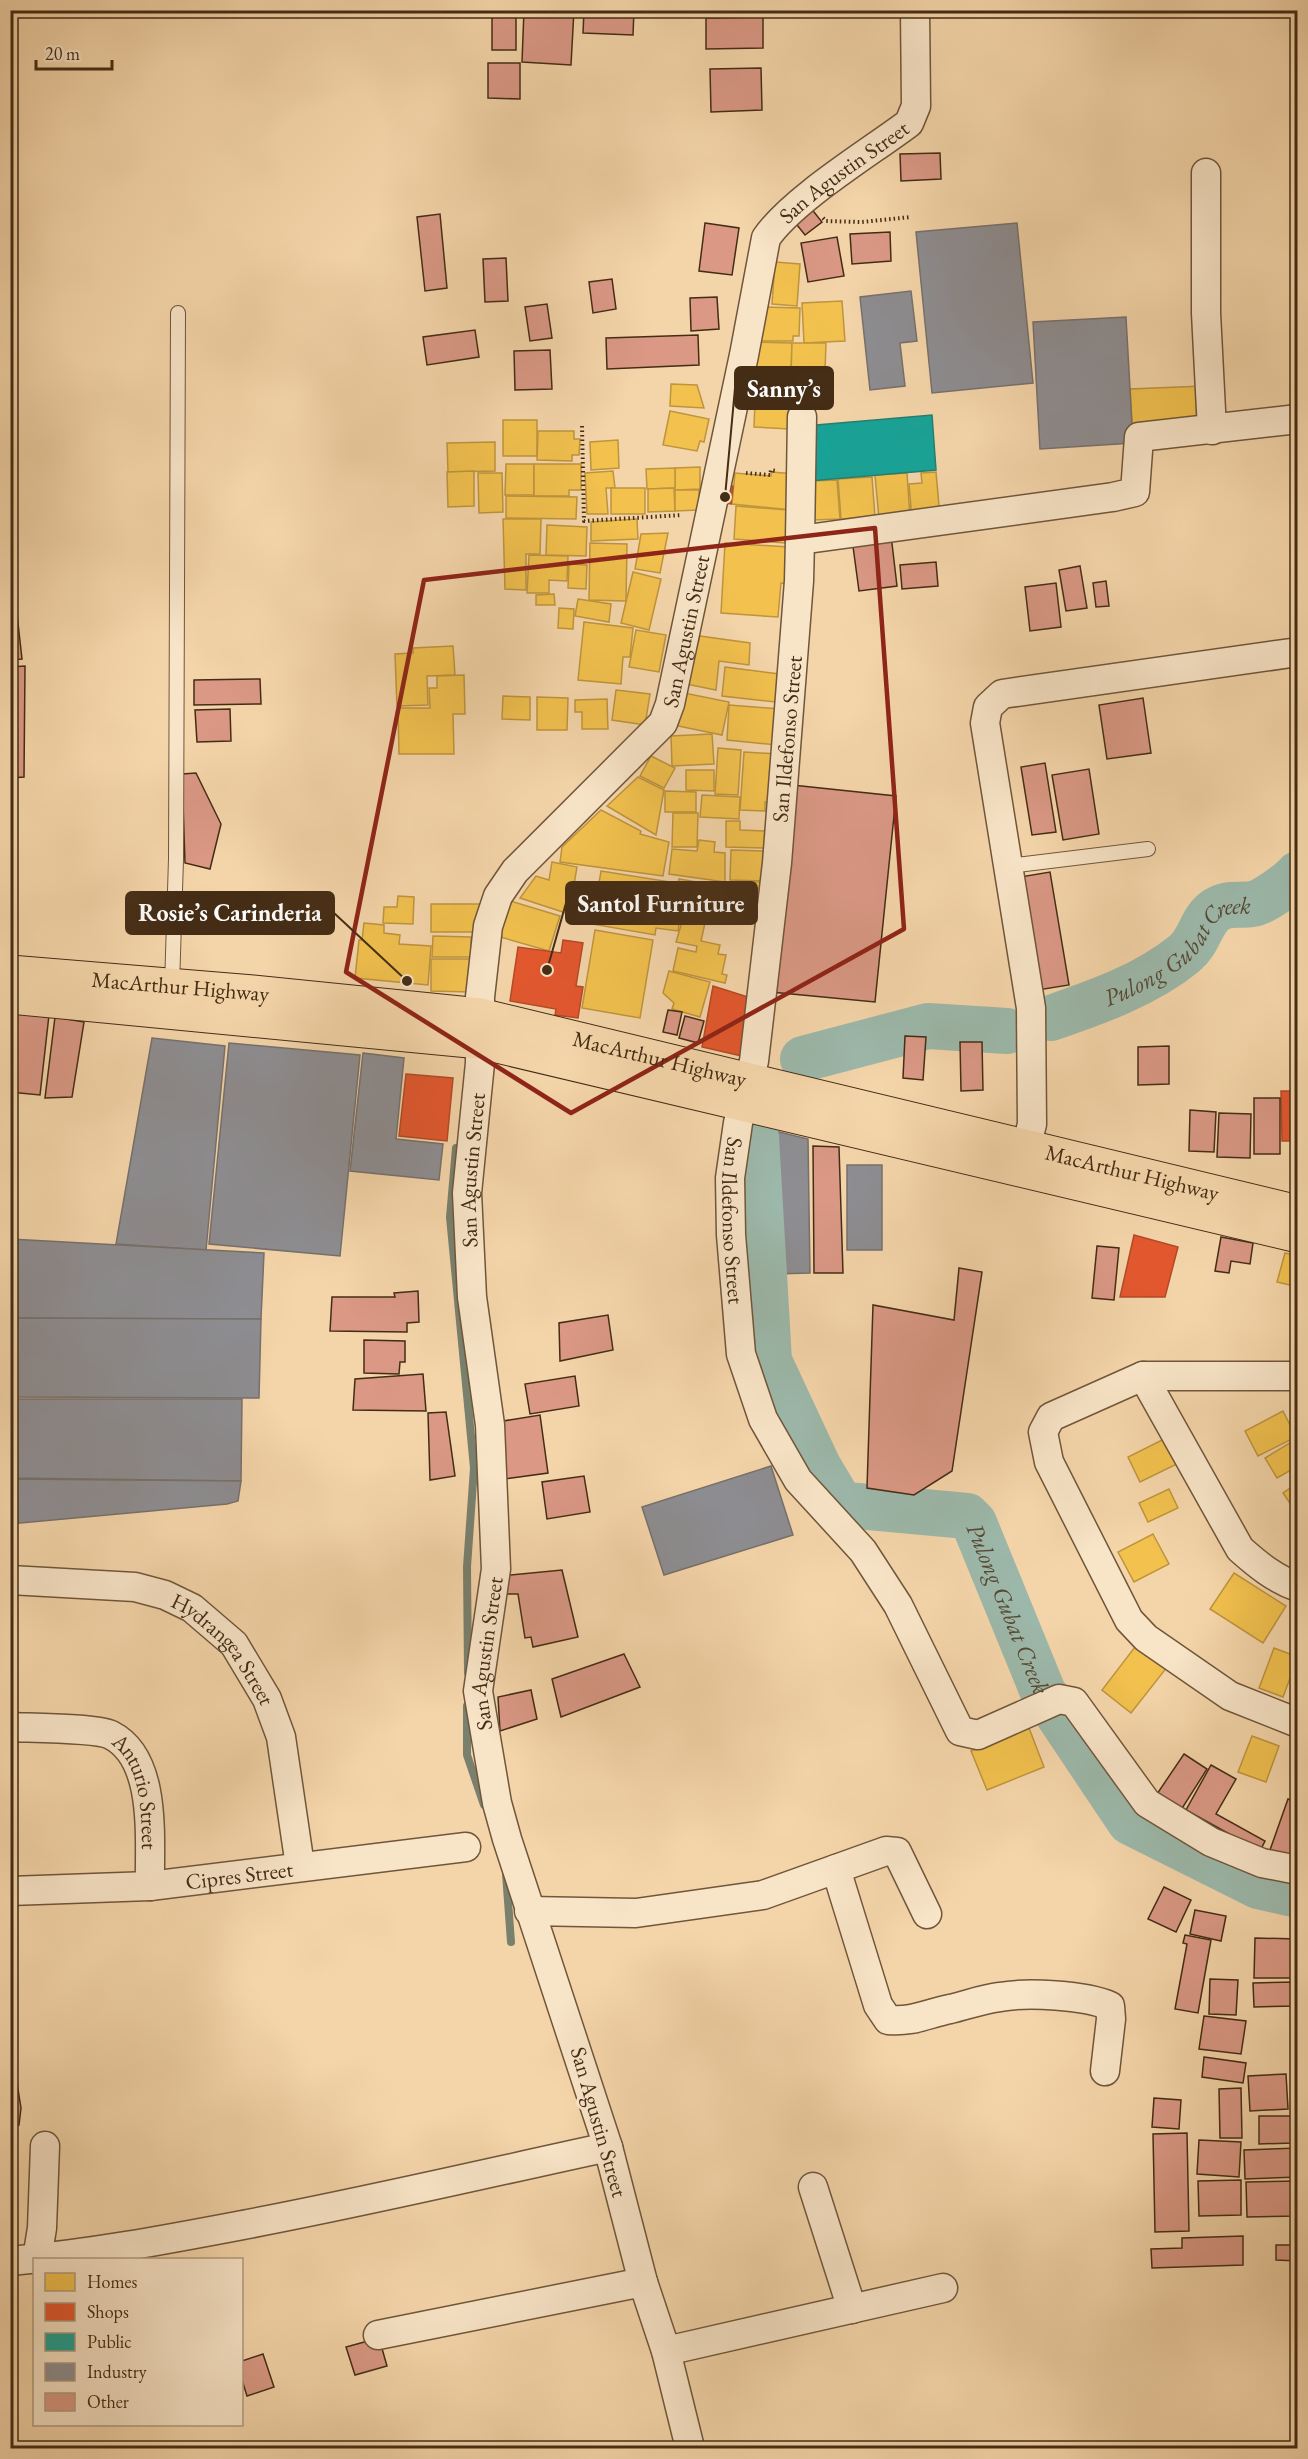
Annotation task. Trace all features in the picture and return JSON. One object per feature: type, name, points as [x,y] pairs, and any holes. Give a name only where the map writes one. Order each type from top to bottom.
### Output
[{"type":"highway","name":"MacArthur Highway","points":[[10,972],[170,998],[480,1029],[1024,1157],[1298,1212]]},
{"type":"highway","name":"MacArthur Highway","points":[[10,997],[170,998]]},
{"type":"highway","name":"MacArthur Highway","points":[[1024,1157],[1298,1236]]},
{"type":"street","name":"San Agustin Street","points":[[690,2448],[666,2351],[643,2282],[608,2147],[557,1985],[529,1911],[497,1803],[478,1691],[496,1569],[490,1425],[472,1297],[467,1193],[488,926],[498,896],[515,871],[663,723],[670,705],[766,238],[776,224],[806,199],[909,123],[916,106],[915,10]]},
{"type":"street","points":[[1206,173],[1206,313],[1212,430]]},
{"type":"street","name":"San Ildefonso Street","points":[[802,417],[799,581],[777,862],[747,1091],[730,1178],[731,1236],[741,1354],[763,1419],[798,1480],[863,1551],[898,1605],[960,1731],[978,1735],[1048,1704],[1074,1702],[1148,1803],[1211,1842],[1262,1863],[1298,1870]]},
{"type":"street","points":[[800,540],[1113,497],[1135,492],[1139,437],[1298,419]]},
{"type":"street","points":[[1024,1157],[1032,1124],[1031,1008],[985,723],[988,707],[1002,694],[1298,652]]},
{"type":"street","points":[[1298,1376],[1143,1376],[1051,1417],[1043,1432],[1049,1462],[1129,1620],[1141,1632],[1230,1696],[1298,1723]]},
{"type":"street","points":[[1143,1376],[1240,1549],[1260,1567],[1282,1581],[1298,1587]]},
{"type":"street","name":"Hydrangea Street","points":[[10,1580],[135,1587],[165,1595],[192,1608],[234,1644],[267,1699],[281,1737],[300,1866]]},
{"type":"street","name":"Anturio Street","points":[[10,1727],[109,1734],[134,1752],[147,1792],[150,1886]]},
{"type":"street","name":"Cipres Street","points":[[10,1892],[150,1886],[466,1847]]},
{"type":"street","points":[[529,1911],[636,1913],[763,1895],[886,1851],[897,1852],[927,1914]]},
{"type":"street","points":[[836,1869],[878,2005],[888,2020],[909,2022],[932,2013],[1002,1996],[1100,2001],[1110,2006],[1111,2019],[1105,2071]]},
{"type":"street","points":[[24,2260],[42,2228],[45,2146]]},
{"type":"street","points":[[44,2258],[84,2254],[173,2239],[348,2205],[608,2147]]},
{"type":"street","points":[[813,2187],[852,2309]]},
{"type":"street","points":[[378,2335],[643,2282]]},
{"type":"street","points":[[666,2351],[943,2288]]},
{"type":"lane","points":[[170,998],[176,859],[178,313]]},
{"type":"lane","points":[[1009,866],[1148,849]]},
{"type":"path","points":[[817,210],[826,221],[862,222],[911,218]]},
{"type":"path","points":[[582,426],[584,521],[698,514],[710,516]]},
{"type":"path","points":[[718,478],[734,481],[734,472],[770,475],[771,470],[801,473]]},
{"type":"highlighted area","points":[[875,528],[904,929],[571,1113],[346,972],[424,580]]},
{"type":"building: Homes","points":[[775,262],[800,264],[797,306],[772,304]]},
{"type":"building: Homes","points":[[842,301],[845,341],[804,343],[802,303]]},
{"type":"building: Homes","points":[[765,307],[800,308],[799,336],[793,336],[793,341],[754,341],[754,328],[764,328]]},
{"type":"building: Homes","points":[[752,342],[792,343],[791,375],[751,374]]},
{"type":"building: Homes","points":[[792,343],[826,343],[824,399],[808,408],[790,408]]},
{"type":"building: Homes","points":[[752,375],[791,376],[789,429],[754,427],[755,401],[761,401],[761,386],[751,385]]},
{"type":"building: Homes","points":[[671,384],[697,385],[704,408],[670,406]]},
{"type":"building: Homes","points":[[1203,386],[1204,421],[1132,424],[1130,389]]},
{"type":"building: Homes","points":[[670,411],[709,419],[704,442],[700,441],[697,451],[663,445]]},
{"type":"building: Homes","points":[[503,420],[537,420],[537,456],[503,456]]},
{"type":"building: Homes","points":[[538,431],[574,431],[574,439],[580,439],[579,455],[572,455],[572,461],[537,460]]},
{"type":"building: Homes","points":[[618,440],[619,468],[591,470],[590,442]]},
{"type":"building: Homes","points":[[495,442],[495,471],[448,472],[447,443]]},
{"type":"building: Homes","points":[[506,464],[534,464],[534,495],[505,495]]},
{"type":"building: Homes","points":[[534,464],[581,464],[581,490],[569,490],[569,496],[534,496]]},
{"type":"building: Homes","points":[[700,467],[700,489],[675,490],[675,468]]},
{"type":"building: Homes","points":[[675,468],[675,488],[647,489],[646,469]]},
{"type":"building: Homes","points":[[474,471],[474,506],[448,507],[447,472]]},
{"type":"building: Homes","points":[[613,471],[615,488],[606,488],[608,514],[587,514],[585,473]]},
{"type":"building: Homes","points":[[771,472],[796,474],[793,510],[732,504],[735,473],[771,476]]},
{"type":"building: Homes","points":[[936,472],[940,517],[912,519],[909,484],[922,483],[921,473]]},
{"type":"building: Homes","points":[[478,473],[502,473],[503,512],[479,513]]},
{"type":"building: Homes","points":[[907,473],[910,517],[879,519],[875,475]]},
{"type":"building: Homes","points":[[872,477],[875,517],[841,519],[838,479]]},
{"type":"building: Homes","points":[[837,480],[840,519],[812,520],[810,481]]},
{"type":"building: Homes","points":[[611,488],[645,488],[645,514],[611,514]]},
{"type":"building: Homes","points":[[674,488],[675,511],[648,512],[648,489]]},
{"type":"building: Homes","points":[[675,490],[699,490],[699,510],[675,511]]},
{"type":"building: Homes","points":[[506,496],[577,497],[576,519],[506,518]]},
{"type":"building: Homes","points":[[736,506],[788,510],[785,543],[734,539]]},
{"type":"building: Homes","points":[[503,519],[541,519],[540,554],[526,554],[526,590],[505,589]]},
{"type":"building: Homes","points":[[637,519],[638,539],[591,541],[591,522]]},
{"type":"building: Homes","points":[[547,525],[587,527],[586,556],[546,555]]},
{"type":"building: Homes","points":[[668,533],[660,573],[635,569],[641,534]]},
{"type":"building: Homes","points":[[590,543],[627,544],[626,601],[589,600]]},
{"type":"building: Homes","points":[[725,543],[789,547],[787,584],[781,583],[778,617],[721,613]]},
{"type":"building: Homes","points":[[529,555],[568,556],[567,581],[549,580],[549,593],[527,593]]},
{"type":"building: Homes","points":[[569,564],[587,565],[586,589],[568,588]]},
{"type":"building: Homes","points":[[633,572],[661,579],[649,630],[621,623]]},
{"type":"building: Homes","points":[[554,594],[555,605],[536,605],[536,595]]},
{"type":"building: Homes","points":[[578,599],[611,604],[609,622],[575,616]]},
{"type":"building: Homes","points":[[559,608],[574,609],[573,629],[558,628]]},
{"type":"building: Homes","points":[[584,622],[633,628],[630,657],[623,657],[621,684],[578,680]]},
{"type":"building: Homes","points":[[636,630],[666,635],[659,672],[629,667]]},
{"type":"building: Homes","points":[[700,636],[750,643],[749,665],[719,661],[716,690],[686,684]]},
{"type":"building: Homes","points":[[453,646],[455,675],[427,676],[428,705],[397,706],[395,654],[413,653],[413,648]]},
{"type":"building: Homes","points":[[725,667],[779,674],[775,702],[722,696]]},
{"type":"building: Homes","points":[[464,675],[465,714],[453,714],[454,754],[399,754],[398,708],[430,708],[429,688],[437,688],[437,676]]},
{"type":"building: Homes","points":[[616,690],[650,694],[645,725],[612,720]]},
{"type":"building: Homes","points":[[684,693],[729,702],[722,735],[678,726]]},
{"type":"building: Homes","points":[[503,696],[530,697],[530,720],[502,719]]},
{"type":"building: Homes","points":[[537,697],[568,698],[567,730],[537,730]]},
{"type":"building: Homes","points":[[607,699],[608,729],[582,729],[582,712],[575,712],[575,700]]},
{"type":"building: Homes","points":[[729,705],[780,709],[777,745],[727,740]]},
{"type":"building: Homes","points":[[712,734],[714,764],[672,766],[671,736]]},
{"type":"building: Homes","points":[[718,748],[741,750],[738,795],[715,794]]},
{"type":"building: Homes","points":[[744,752],[778,754],[775,802],[765,802],[765,811],[740,810]]},
{"type":"building: Homes","points":[[651,756],[675,768],[664,788],[640,776]]},
{"type":"building: Homes","points":[[686,770],[714,770],[714,791],[686,790]]},
{"type":"building: Homes","points":[[638,777],[664,790],[656,835],[607,806]]},
{"type":"building: Homes","points":[[665,791],[696,792],[696,812],[665,812]]},
{"type":"building: Homes","points":[[702,795],[740,797],[739,819],[700,817]]},
{"type":"building: Homes","points":[[601,810],[641,831],[640,834],[669,842],[663,876],[560,862],[562,847]]},
{"type":"building: Homes","points":[[673,813],[698,813],[697,847],[672,847]]},
{"type":"building: Homes","points":[[726,821],[740,821],[740,830],[767,831],[767,848],[726,847]]},
{"type":"building: Homes","points":[[699,840],[715,842],[714,852],[725,853],[725,882],[669,874],[672,849],[697,851]]},
{"type":"building: Homes","points":[[731,850],[768,851],[767,881],[730,880]]},
{"type":"building: Homes","points":[[552,862],[577,867],[569,914],[520,898],[536,876],[549,880]]},
{"type":"building: Homes","points":[[601,871],[677,883],[672,907],[682,908],[678,931],[656,928],[655,935],[592,924]]},
{"type":"building: Homes","points":[[679,879],[709,884],[705,911],[674,905]]},
{"type":"building: Homes","points":[[730,882],[762,882],[762,903],[730,903]]},
{"type":"building: Homes","points":[[398,896],[414,897],[413,924],[383,923],[384,907],[397,907]]},
{"type":"building: Homes","points":[[507,900],[560,916],[549,951],[497,936]]},
{"type":"building: Homes","points":[[431,904],[482,904],[474,932],[431,932]]},
{"type":"building: Homes","points":[[686,909],[707,914],[701,941],[720,945],[718,954],[726,955],[722,974],[727,975],[725,983],[673,971],[678,948],[696,952],[697,946],[676,942]]},
{"type":"building: Homes","points":[[364,923],[384,925],[384,933],[400,935],[399,944],[431,946],[428,985],[355,978],[359,940],[362,940]]},
{"type":"building: Homes","points":[[595,930],[653,940],[640,1018],[582,1008]]},
{"type":"building: Homes","points":[[433,936],[471,937],[471,957],[432,957]]},
{"type":"building: Homes","points":[[431,959],[470,959],[470,992],[431,991]]},
{"type":"building: Homes","points":[[669,971],[710,982],[700,1017],[672,1009],[674,1003],[663,993]]},
{"type":"building: Homes","points":[[1285,1253],[1298,1256],[1298,1287],[1277,1282]]},
{"type":"building: Homes","points":[[1283,1411],[1296,1437],[1258,1456],[1245,1431]]},
{"type":"building: Homes","points":[[1166,1438],[1179,1463],[1140,1482],[1128,1457]]},
{"type":"building: Homes","points":[[1298,1438],[1298,1466],[1277,1478],[1265,1458]]},
{"type":"building: Homes","points":[[1298,1483],[1298,1515],[1283,1493]]},
{"type":"building: Homes","points":[[1169,1489],[1178,1508],[1148,1522],[1139,1503]]},
{"type":"building: Homes","points":[[1153,1534],[1169,1564],[1134,1582],[1118,1552]]},
{"type":"building: Homes","points":[[1234,1573],[1286,1606],[1263,1643],[1210,1609]]},
{"type":"building: Homes","points":[[1138,1643],[1168,1666],[1131,1713],[1102,1690]]},
{"type":"building: Homes","points":[[1274,1648],[1298,1657],[1283,1697],[1259,1688]]},
{"type":"building: Homes","points":[[1298,1678],[1298,1699],[1290,1697]]},
{"type":"building: Homes","points":[[1029,1728],[1044,1767],[987,1790],[971,1751]]},
{"type":"building: Homes","points":[[1252,1736],[1279,1746],[1266,1782],[1238,1772]]},
{"type":"building: Shops","points":[[721,484],[733,486],[731,504],[717,502]]},
{"type":"building: Shops","points":[[563,940],[583,943],[576,986],[583,987],[578,1018],[555,1015],[556,1009],[510,1001],[518,947],[561,953]]},
{"type":"building: Shops","points":[[713,986],[751,998],[742,1056],[702,1047]]},
{"type":"building: Shops","points":[[406,1074],[453,1078],[447,1141],[399,1136]]},
{"type":"building: Shops","points":[[1281,1091],[1298,1091],[1298,1141],[1282,1141]]},
{"type":"building: Shops","points":[[1134,1235],[1178,1247],[1165,1297],[1120,1297]]},
{"type":"building: Public","points":[[932,415],[936,470],[810,481],[805,426]]},
{"type":"building: Industry","points":[[1017,223],[1033,383],[932,393],[916,232]]},
{"type":"building: Industry","points":[[911,291],[917,341],[900,343],[905,386],[870,390],[860,297]]},
{"type":"building: Industry","points":[[1126,317],[1133,443],[1040,449],[1033,322]]},
{"type":"building: Industry","points":[[152,1038],[225,1046],[206,1250],[116,1244]]},
{"type":"building: Industry","points":[[229,1043],[360,1055],[340,1256],[209,1244]]},
{"type":"building: Industry","points":[[363,1053],[404,1058],[396,1139],[443,1144],[439,1180],[350,1171]]},
{"type":"building: Industry","points":[[767,1129],[808,1139],[810,1273],[774,1274]]},
{"type":"building: Industry","points":[[847,1165],[882,1165],[882,1250],[847,1250]]},
{"type":"building: Industry","points":[[10,1239],[264,1253],[261,1319],[10,1318]]},
{"type":"building: Industry","points":[[10,1318],[261,1319],[259,1398],[10,1397]]},
{"type":"building: Industry","points":[[10,1399],[242,1399],[241,1481],[10,1478]]},
{"type":"building: Industry","points":[[771,1466],[793,1535],[664,1575],[642,1507]]},
{"type":"building: Industry","points":[[10,1479],[241,1481],[238,1501],[227,1504],[10,1524]]},
{"type":"building: Other","points":[[492,10],[516,10],[516,50],[492,50]]},
{"type":"building: Other","points":[[524,10],[574,10],[571,65],[522,62]]},
{"type":"building: Other","points":[[584,10],[634,10],[633,35],[583,33]]},
{"type":"building: Other","points":[[763,17],[763,48],[706,49],[706,18]]},
{"type":"building: Other","points":[[488,63],[520,63],[520,99],[488,98]]},
{"type":"building: Other","points":[[761,68],[762,110],[711,112],[710,69]]},
{"type":"building: Other","points":[[940,153],[941,179],[901,181],[900,154]]},
{"type":"building: Other","points":[[810,207],[822,222],[805,235],[793,220]]},
{"type":"building: Other","points":[[440,214],[447,288],[425,291],[417,217]]},
{"type":"building: Other","points":[[705,223],[739,228],[732,275],[699,271]]},
{"type":"building: Other","points":[[890,232],[891,261],[852,264],[850,234]]},
{"type":"building: Other","points":[[837,237],[844,276],[808,282],[801,243]]},
{"type":"building: Other","points":[[506,258],[508,301],[485,302],[483,259]]},
{"type":"building: Other","points":[[612,279],[616,309],[593,313],[589,282]]},
{"type":"building: Other","points":[[717,297],[719,329],[691,331],[690,298]]},
{"type":"building: Other","points":[[547,304],[552,338],[530,341],[525,307]]},
{"type":"building: Other","points":[[475,330],[479,357],[427,365],[423,337]]},
{"type":"building: Other","points":[[698,335],[699,365],[607,369],[606,338]]},
{"type":"building: Other","points":[[550,350],[552,389],[515,390],[514,351]]},
{"type":"building: Other","points":[[891,535],[897,586],[859,591],[852,539]]},
{"type":"building: Other","points":[[10,551],[22,659],[10,660]]},
{"type":"building: Other","points":[[936,562],[938,586],[902,589],[900,565]]},
{"type":"building: Other","points":[[1080,566],[1087,608],[1066,611],[1059,570]]},
{"type":"building: Other","points":[[1106,581],[1109,606],[1096,607],[1093,583]]},
{"type":"building: Other","points":[[1056,583],[1061,627],[1030,631],[1025,587]]},
{"type":"building: Other","points":[[25,666],[24,777],[10,778],[10,667]]},
{"type":"building: Other","points":[[260,679],[261,704],[194,705],[194,680]]},
{"type":"building: Other","points":[[1143,698],[1151,753],[1107,759],[1099,705]]},
{"type":"building: Other","points":[[230,709],[231,741],[197,742],[195,710]]},
{"type":"building: Other","points":[[1045,763],[1056,832],[1032,835],[1021,767]]},
{"type":"building: Other","points":[[1089,769],[1099,834],[1063,840],[1052,775]]},
{"type":"building: Other","points":[[196,773],[221,824],[210,869],[185,863],[182,774]]},
{"type":"building: Other","points":[[792,785],[896,796],[875,1002],[771,992]]},
{"type":"building: Other","points":[[1050,872],[1069,985],[1038,990],[1020,877]]},
{"type":"building: Other","points":[[668,1010],[682,1012],[677,1035],[663,1032]]},
{"type":"building: Other","points":[[10,1012],[49,1015],[40,1095],[10,1092]]},
{"type":"building: Other","points":[[685,1016],[704,1021],[698,1043],[679,1038]]},
{"type":"building: Other","points":[[55,1017],[84,1022],[72,1097],[45,1098]]},
{"type":"building: Other","points":[[905,1036],[926,1037],[923,1080],[903,1078]]},
{"type":"building: Other","points":[[960,1042],[982,1042],[983,1090],[961,1091]]},
{"type":"building: Other","points":[[1169,1046],[1169,1084],[1138,1085],[1138,1047]]},
{"type":"building: Other","points":[[1254,1098],[1280,1098],[1280,1154],[1254,1154]]},
{"type":"building: Other","points":[[1190,1110],[1216,1112],[1214,1152],[1189,1151]]},
{"type":"building: Other","points":[[1219,1113],[1251,1114],[1250,1158],[1217,1157]]},
{"type":"building: Other","points":[[813,1146],[839,1147],[843,1273],[814,1273]]},
{"type":"building: Other","points":[[1221,1237],[1253,1243],[1250,1264],[1231,1261],[1229,1273],[1215,1271]]},
{"type":"building: Other","points":[[1097,1246],[1119,1248],[1114,1300],[1092,1298]]},
{"type":"building: Other","points":[[959,1268],[982,1272],[952,1471],[914,1495],[867,1488],[873,1305],[954,1320]]},
{"type":"building: Other","points":[[418,1291],[419,1322],[407,1323],[407,1332],[330,1331],[332,1297],[395,1297],[394,1293]]},
{"type":"building: Other","points":[[608,1315],[613,1350],[560,1361],[559,1323]]},
{"type":"building: Other","points":[[364,1340],[405,1341],[405,1362],[400,1362],[399,1374],[364,1373]]},
{"type":"building: Other","points":[[423,1374],[426,1411],[353,1410],[355,1379]]},
{"type":"building: Other","points":[[575,1376],[579,1406],[530,1414],[525,1384]]},
{"type":"building: Other","points":[[446,1412],[455,1476],[430,1480],[428,1413]]},
{"type":"building: Other","points":[[540,1415],[548,1473],[505,1479],[497,1422]]},
{"type":"building: Other","points":[[584,1476],[590,1512],[547,1519],[542,1482]]},
{"type":"building: Other","points":[[562,1570],[578,1637],[533,1647],[531,1637],[525,1638],[518,1594],[500,1594],[500,1576]]},
{"type":"building: Other","points":[[624,1654],[640,1687],[561,1717],[552,1679]]},
{"type":"building: Other","points":[[531,1690],[537,1719],[500,1731],[498,1697]]},
{"type":"building: Other","points":[[1184,1754],[1207,1769],[1181,1810],[1157,1794]]},
{"type":"building: Other","points":[[1211,1765],[1236,1779],[1216,1814],[1265,1841],[1260,1851],[1186,1810]]},
{"type":"building: Other","points":[[1288,1799],[1298,1802],[1298,1859],[1270,1850]]},
{"type":"building: Other","points":[[1164,1887],[1191,1900],[1176,1932],[1148,1919]]},
{"type":"building: Other","points":[[1195,1910],[1226,1916],[1221,1941],[1190,1934]]},
{"type":"building: Other","points":[[1185,1935],[1211,1940],[1198,2013],[1175,2009],[1187,1944],[1183,1943]]},
{"type":"building: Other","points":[[1255,1938],[1298,1939],[1298,1978],[1254,1978]]},
{"type":"building: Other","points":[[1210,1979],[1238,1980],[1236,2015],[1209,2014]]},
{"type":"building: Other","points":[[1296,1982],[1296,2006],[1254,2007],[1253,1983]]},
{"type":"building: Other","points":[[1204,2016],[1246,2021],[1241,2054],[1199,2049]]},
{"type":"building: Other","points":[[1204,2057],[1246,2063],[1243,2083],[1202,2077]]},
{"type":"building: Other","points":[[1294,2073],[1298,2073],[1298,2112],[1295,2112]]},
{"type":"building: Other","points":[[1286,2074],[1288,2109],[1250,2111],[1248,2076]]},
{"type":"building: Other","points":[[17,2083],[21,2108],[19,2125],[10,2126],[10,2084]]},
{"type":"building: Other","points":[[1241,2088],[1242,2138],[1220,2138],[1219,2089]]},
{"type":"building: Other","points":[[1154,2098],[1181,2100],[1179,2129],[1152,2127]]},
{"type":"building: Other","points":[[1298,2115],[1298,2141],[1296,2141],[1296,2116]]},
{"type":"building: Other","points":[[1259,2116],[1292,2116],[1293,2143],[1259,2144]]},
{"type":"building: Other","points":[[1187,2133],[1189,2231],[1155,2232],[1153,2134]]},
{"type":"building: Other","points":[[1199,2140],[1241,2142],[1239,2177],[1197,2174]]},
{"type":"building: Other","points":[[1298,2148],[1298,2177],[1245,2179],[1244,2150]]},
{"type":"building: Other","points":[[1241,2180],[1241,2215],[1199,2216],[1198,2181]]},
{"type":"building: Other","points":[[1298,2181],[1298,2216],[1247,2217],[1246,2182]]},
{"type":"building: Other","points":[[1243,2236],[1243,2265],[1152,2268],[1151,2249],[1182,2248],[1182,2238]]},
{"type":"building: Other","points":[[1276,2245],[1298,2245],[1298,2261],[1276,2260]]},
{"type":"building: Other","points":[[379,2338],[387,2366],[355,2375],[346,2347]]},
{"type":"building: Other","points":[[263,2354],[274,2387],[247,2396],[243,2383],[243,2361]]},
{"type":"waterway","name":"Pulong Gubat Creek","points":[[1051,1018],[1103,999],[1154,975],[1190,949],[1207,920],[1216,910],[1229,905],[1257,903],[1276,892],[1298,874]]},
{"type":"waterway","name":"Pulong Gubat Creek","points":[[803,1059],[928,1026],[1007,1031]]},
{"type":"waterway","name":"Pulong Gubat Creek","points":[[756,1137],[769,1361],[818,1466],[837,1498],[847,1505],[967,1516],[974,1523],[1043,1692],[1130,1822],[1258,1886],[1298,1895]]},
{"type":"waterway","points":[[456,1148],[450,1217],[474,1468],[467,1567],[468,1673]]},
{"type":"waterway","points":[[467,1706],[467,1755],[484,1805]]},
{"type":"waterway","points":[[506,1874],[511,1942]]},
{"type":"place","name":"Sanny’s","points":[[725,497]]},
{"type":"place","name":"Santol Furniture","points":[[547,970]]},
{"type":"place","name":"Rosie’s Carinderia","points":[[407,981]]}]
